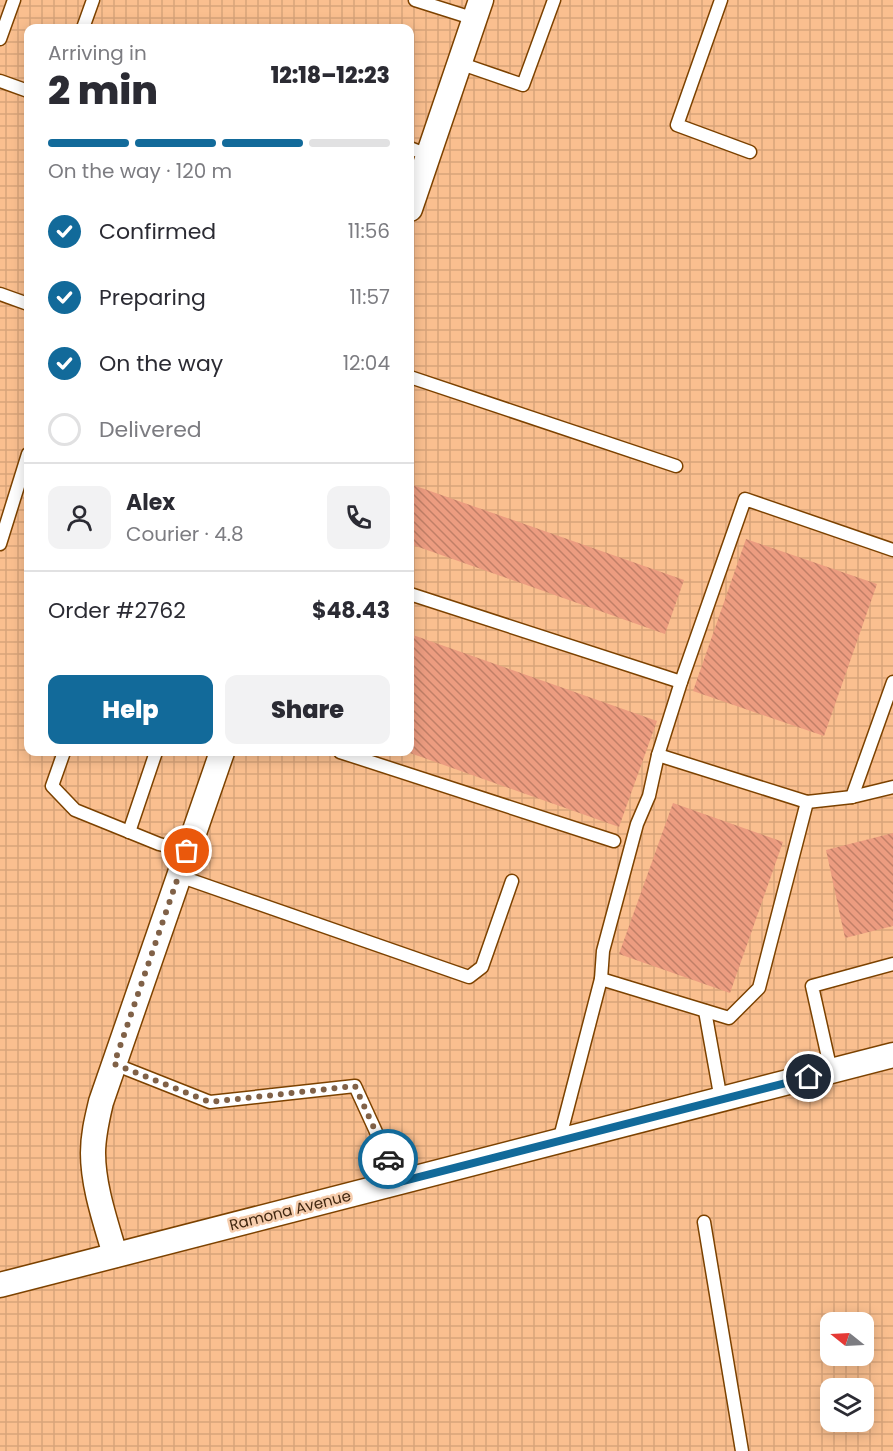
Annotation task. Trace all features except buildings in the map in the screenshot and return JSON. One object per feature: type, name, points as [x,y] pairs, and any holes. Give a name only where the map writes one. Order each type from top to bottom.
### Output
[{"type":"street","points":[[414,184],[419,152],[459,63],[478,9]]},
{"type":"street","points":[[115,1255],[96,1181],[93,1155],[94,1131],[100,1102],[221,756]]},
{"type":"street","name":"Ramona Avenue","points":[[0,1285],[893,1055]]},
{"type":"lane","points":[[0,39],[14,0]]},
{"type":"lane","points":[[85,24],[93,0]]},
{"type":"lane","points":[[413,0],[478,9]]},
{"type":"lane","points":[[459,63],[523,85],[554,0]]},
{"type":"lane","points":[[721,0],[677,125],[750,152]]},
{"type":"lane","points":[[0,81],[24,90]]},
{"type":"lane","points":[[0,294],[24,303]]},
{"type":"lane","points":[[414,377],[676,466]]},
{"type":"lane","points":[[0,544],[24,467]]},
{"type":"lane","points":[[559,1141],[601,979],[603,951],[637,824],[649,796],[658,755],[681,682],[746,499],[893,550]]},
{"type":"lane","points":[[414,595],[681,682]]},
{"type":"lane","points":[[852,797],[893,682]]},
{"type":"lane","points":[[658,755],[807,802],[852,797],[893,787]]},
{"type":"lane","points":[[63,756],[52,786],[75,810],[159,844],[187,851]]},
{"type":"lane","points":[[129,832],[155,756]]},
{"type":"lane","points":[[352,756],[614,841]]},
{"type":"lane","points":[[601,979],[729,1018],[759,988],[807,802]]},
{"type":"lane","points":[[179,876],[469,977],[482,967],[512,881]]},
{"type":"lane","points":[[831,1071],[812,986],[893,964]]},
{"type":"lane","points":[[705,1011],[721,1100]]},
{"type":"lane","points":[[114,1064],[210,1102],[355,1086],[399,1182]]},
{"type":"lane","points":[[704,1222],[742,1451]]},
{"type":"shaded area","points":[[0,0],[893,0],[893,1451],[0,1451]]},
{"type":"way so far","points":[[187,851],[114,1064],[210,1102],[355,1086],[388,1159]]},
{"type":"route","points":[[388,1159],[399,1182],[809,1077]]}]
